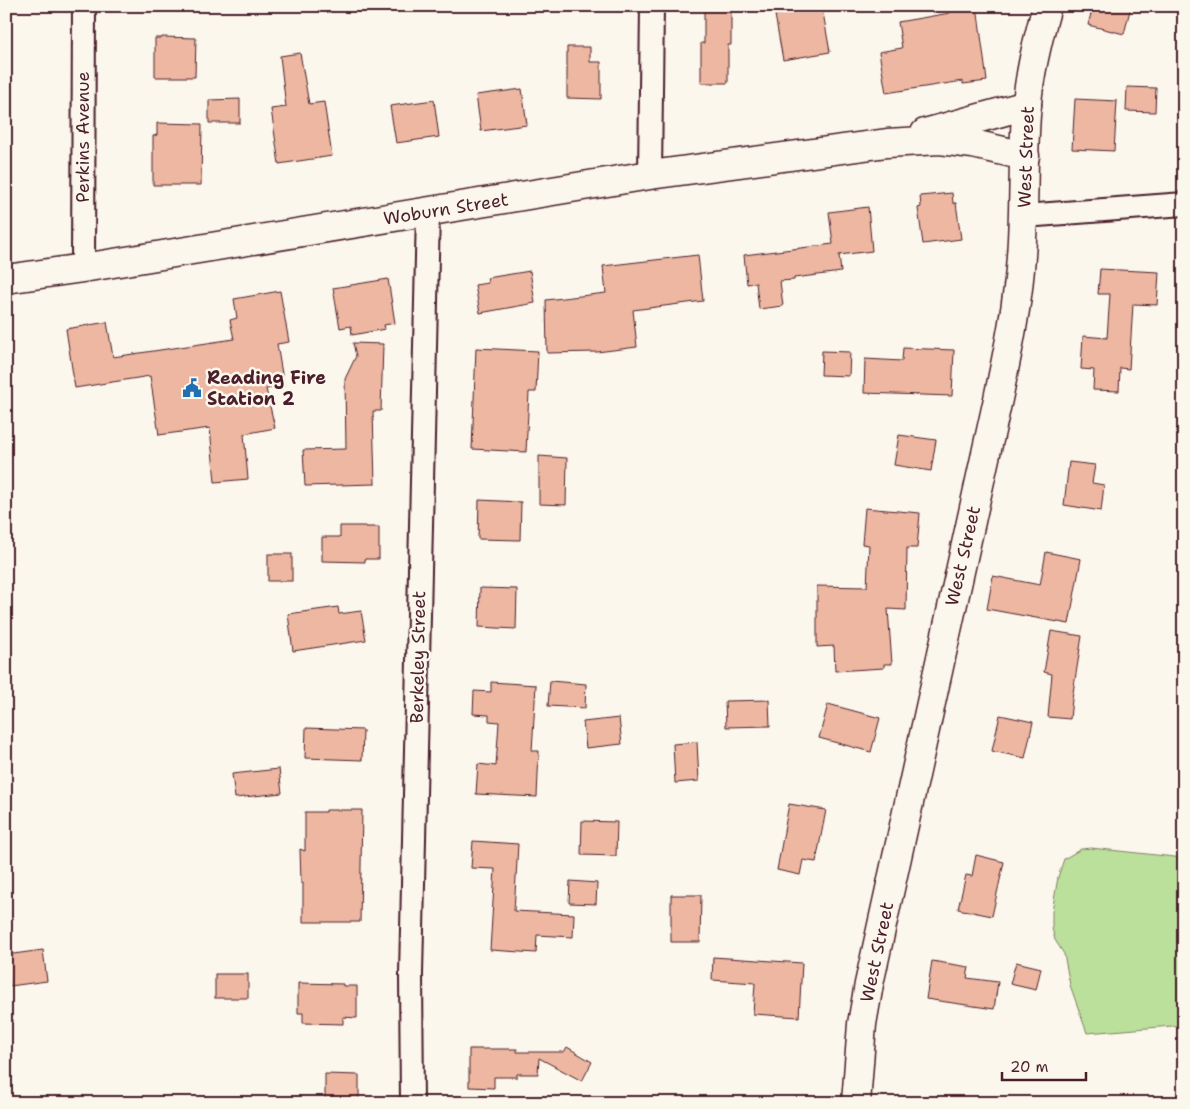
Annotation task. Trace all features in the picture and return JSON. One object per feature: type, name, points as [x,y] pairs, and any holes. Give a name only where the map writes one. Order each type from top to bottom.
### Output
[{"type":"street","name":"Perkins Avenue","points":[[83,268],[84,6]]},
{"type":"street","points":[[650,175],[652,6]]},
{"type":"street","name":"West Street","points":[[856,1103],[862,1024],[869,984],[1011,338],[1024,216],[1027,105],[1032,64],[1047,6]]},
{"type":"street","name":"Woburn Street","points":[[6,279],[650,175],[887,142],[1027,105]]},
{"type":"street","name":"Woburn Street","points":[[887,142],[940,140],[973,144],[1025,156]]},
{"type":"street","points":[[1024,216],[1184,204]]},
{"type":"street","name":"Berkeley Street","points":[[412,1103],[411,964],[428,212]]},
{"type":"green space","points":[[1091,848],[1184,858],[1184,1025],[1087,1033],[1070,985],[1064,954],[1055,940],[1052,928],[1052,912],[1058,877],[1064,859],[1081,849]]},
{"type":"building","points":[[704,6],[731,6],[731,45],[728,45],[728,83],[701,83],[701,43],[704,43]]},
{"type":"building","points":[[949,6],[977,6],[987,81],[963,84],[963,81],[886,93],[879,52],[902,48],[898,22],[950,13]]},
{"type":"building","points":[[1093,6],[1131,6],[1124,34],[1088,25]]},
{"type":"building","points":[[822,7],[830,52],[783,60],[775,15]]},
{"type":"building","points":[[155,38],[196,38],[195,77],[155,77]]},
{"type":"building","points":[[567,47],[590,47],[590,62],[601,62],[601,99],[567,98]]},
{"type":"building","points":[[300,53],[309,104],[324,102],[332,156],[279,164],[271,109],[286,107],[280,56]]},
{"type":"building","points":[[1127,87],[1156,88],[1155,112],[1126,111]]},
{"type":"building","points":[[522,89],[527,125],[481,131],[476,95]]},
{"type":"building","points":[[240,99],[240,123],[209,123],[209,100]]},
{"type":"building","points":[[1075,99],[1117,101],[1114,151],[1072,149]]},
{"type":"building","points":[[434,100],[439,137],[396,143],[390,106]]},
{"type":"building","points":[[157,123],[202,124],[201,185],[153,185],[153,136],[157,135]]},
{"type":"building","points":[[952,193],[953,203],[956,203],[961,239],[923,244],[918,208],[921,207],[920,196]]},
{"type":"building","points":[[868,207],[872,251],[839,255],[841,272],[780,281],[783,306],[759,309],[756,283],[747,284],[744,255],[833,244],[829,212]]},
{"type":"building","points":[[698,255],[703,301],[633,310],[637,347],[597,352],[547,353],[546,300],[606,293],[603,266]]},
{"type":"building","points":[[1100,269],[1159,272],[1157,305],[1133,304],[1129,369],[1120,368],[1119,391],[1093,390],[1094,370],[1081,369],[1083,336],[1107,338],[1110,294],[1098,294]]},
{"type":"building","points":[[530,271],[535,303],[480,313],[475,285],[488,283],[487,278]]},
{"type":"building","points":[[388,279],[395,323],[384,325],[385,329],[352,335],[351,326],[340,328],[333,288]]},
{"type":"building","points":[[280,291],[289,342],[277,344],[284,386],[266,389],[275,428],[244,434],[248,479],[215,482],[210,428],[159,435],[150,376],[75,388],[66,329],[107,322],[113,357],[234,339],[230,320],[237,318],[234,299]]},
{"type":"building","points":[[353,343],[383,344],[381,411],[373,411],[375,484],[305,486],[303,450],[346,449],[345,379],[356,356]]},
{"type":"building","points":[[476,348],[538,351],[536,392],[529,392],[526,452],[472,449]]},
{"type":"building","points":[[903,348],[954,350],[952,396],[864,393],[865,359],[902,361]]},
{"type":"building","points":[[822,351],[850,352],[849,376],[821,375]]},
{"type":"building","points":[[899,435],[936,440],[931,471],[894,465]]},
{"type":"building","points":[[539,456],[567,458],[566,505],[539,504]]},
{"type":"building","points":[[1069,462],[1095,465],[1092,483],[1104,485],[1101,511],[1064,505]]},
{"type":"building","points":[[479,500],[521,502],[520,540],[478,539]]},
{"type":"building","points":[[865,508],[920,513],[917,548],[907,548],[906,610],[888,609],[892,664],[884,664],[884,668],[835,671],[834,646],[817,647],[817,586],[867,587],[869,545],[862,544]]},
{"type":"building","points":[[340,526],[379,527],[379,559],[365,559],[365,562],[322,561],[322,537],[340,537]]},
{"type":"building","points":[[1046,552],[1081,559],[1069,624],[987,609],[993,576],[1040,585]]},
{"type":"building","points":[[268,554],[292,554],[292,581],[268,581]]},
{"type":"building","points":[[480,588],[517,589],[516,629],[479,627]]},
{"type":"building","points":[[338,607],[339,614],[361,611],[366,640],[293,651],[288,614]]},
{"type":"building","points":[[1051,631],[1082,636],[1070,719],[1048,717],[1052,674],[1044,672]]},
{"type":"building","points":[[550,681],[586,684],[585,708],[548,706]]},
{"type":"building","points":[[491,682],[536,685],[532,751],[539,751],[537,797],[476,794],[478,764],[496,766],[499,722],[489,721],[489,715],[473,714],[474,691],[491,692]]},
{"type":"building","points":[[769,700],[770,726],[726,727],[725,701]]},
{"type":"building","points":[[828,704],[880,718],[871,752],[819,738]]},
{"type":"building","points":[[1000,715],[1033,722],[1025,758],[992,751]]},
{"type":"building","points":[[619,718],[622,744],[586,748],[583,722]]},
{"type":"building","points":[[306,728],[363,730],[362,760],[305,758]]},
{"type":"building","points":[[697,742],[699,781],[675,783],[673,744]]},
{"type":"building","points":[[279,769],[282,793],[235,798],[232,774]]},
{"type":"building","points":[[789,804],[826,810],[816,862],[803,860],[800,875],[777,870]]},
{"type":"building","points":[[326,810],[362,810],[360,922],[303,922],[303,883],[301,883],[300,849],[305,851],[305,812],[326,812]]},
{"type":"building","points":[[582,821],[617,822],[616,856],[581,855]]},
{"type":"building","points":[[473,841],[518,844],[514,911],[574,914],[573,937],[537,935],[536,953],[490,950],[495,869],[471,868]]},
{"type":"building","points":[[976,855],[1004,862],[992,916],[958,909],[966,875],[972,876]]},
{"type":"building","points":[[570,881],[597,883],[596,904],[569,903]]},
{"type":"building","points":[[671,895],[701,895],[700,942],[671,942]]},
{"type":"building","points":[[43,950],[47,981],[10,986],[6,955]]},
{"type":"building","points":[[713,957],[802,963],[799,1017],[753,1014],[755,983],[712,980]]},
{"type":"building","points":[[932,961],[969,967],[967,978],[998,982],[994,1009],[926,999]]},
{"type":"building","points":[[1016,962],[1041,968],[1036,990],[1010,984]]},
{"type":"building","points":[[215,974],[248,974],[248,998],[215,998]]},
{"type":"building","points":[[298,983],[357,986],[357,1018],[343,1017],[343,1024],[303,1023],[303,1013],[298,1013]]},
{"type":"building","points":[[567,1047],[592,1062],[582,1081],[539,1058],[538,1074],[517,1074],[517,1077],[494,1077],[494,1088],[469,1087],[469,1049],[517,1049],[517,1052],[564,1052]]},
{"type":"building","points":[[325,1074],[359,1075],[359,1103],[325,1103]]},
{"type":"place","name":"Reading Fire Station 2","points":[[192,388]]}]
